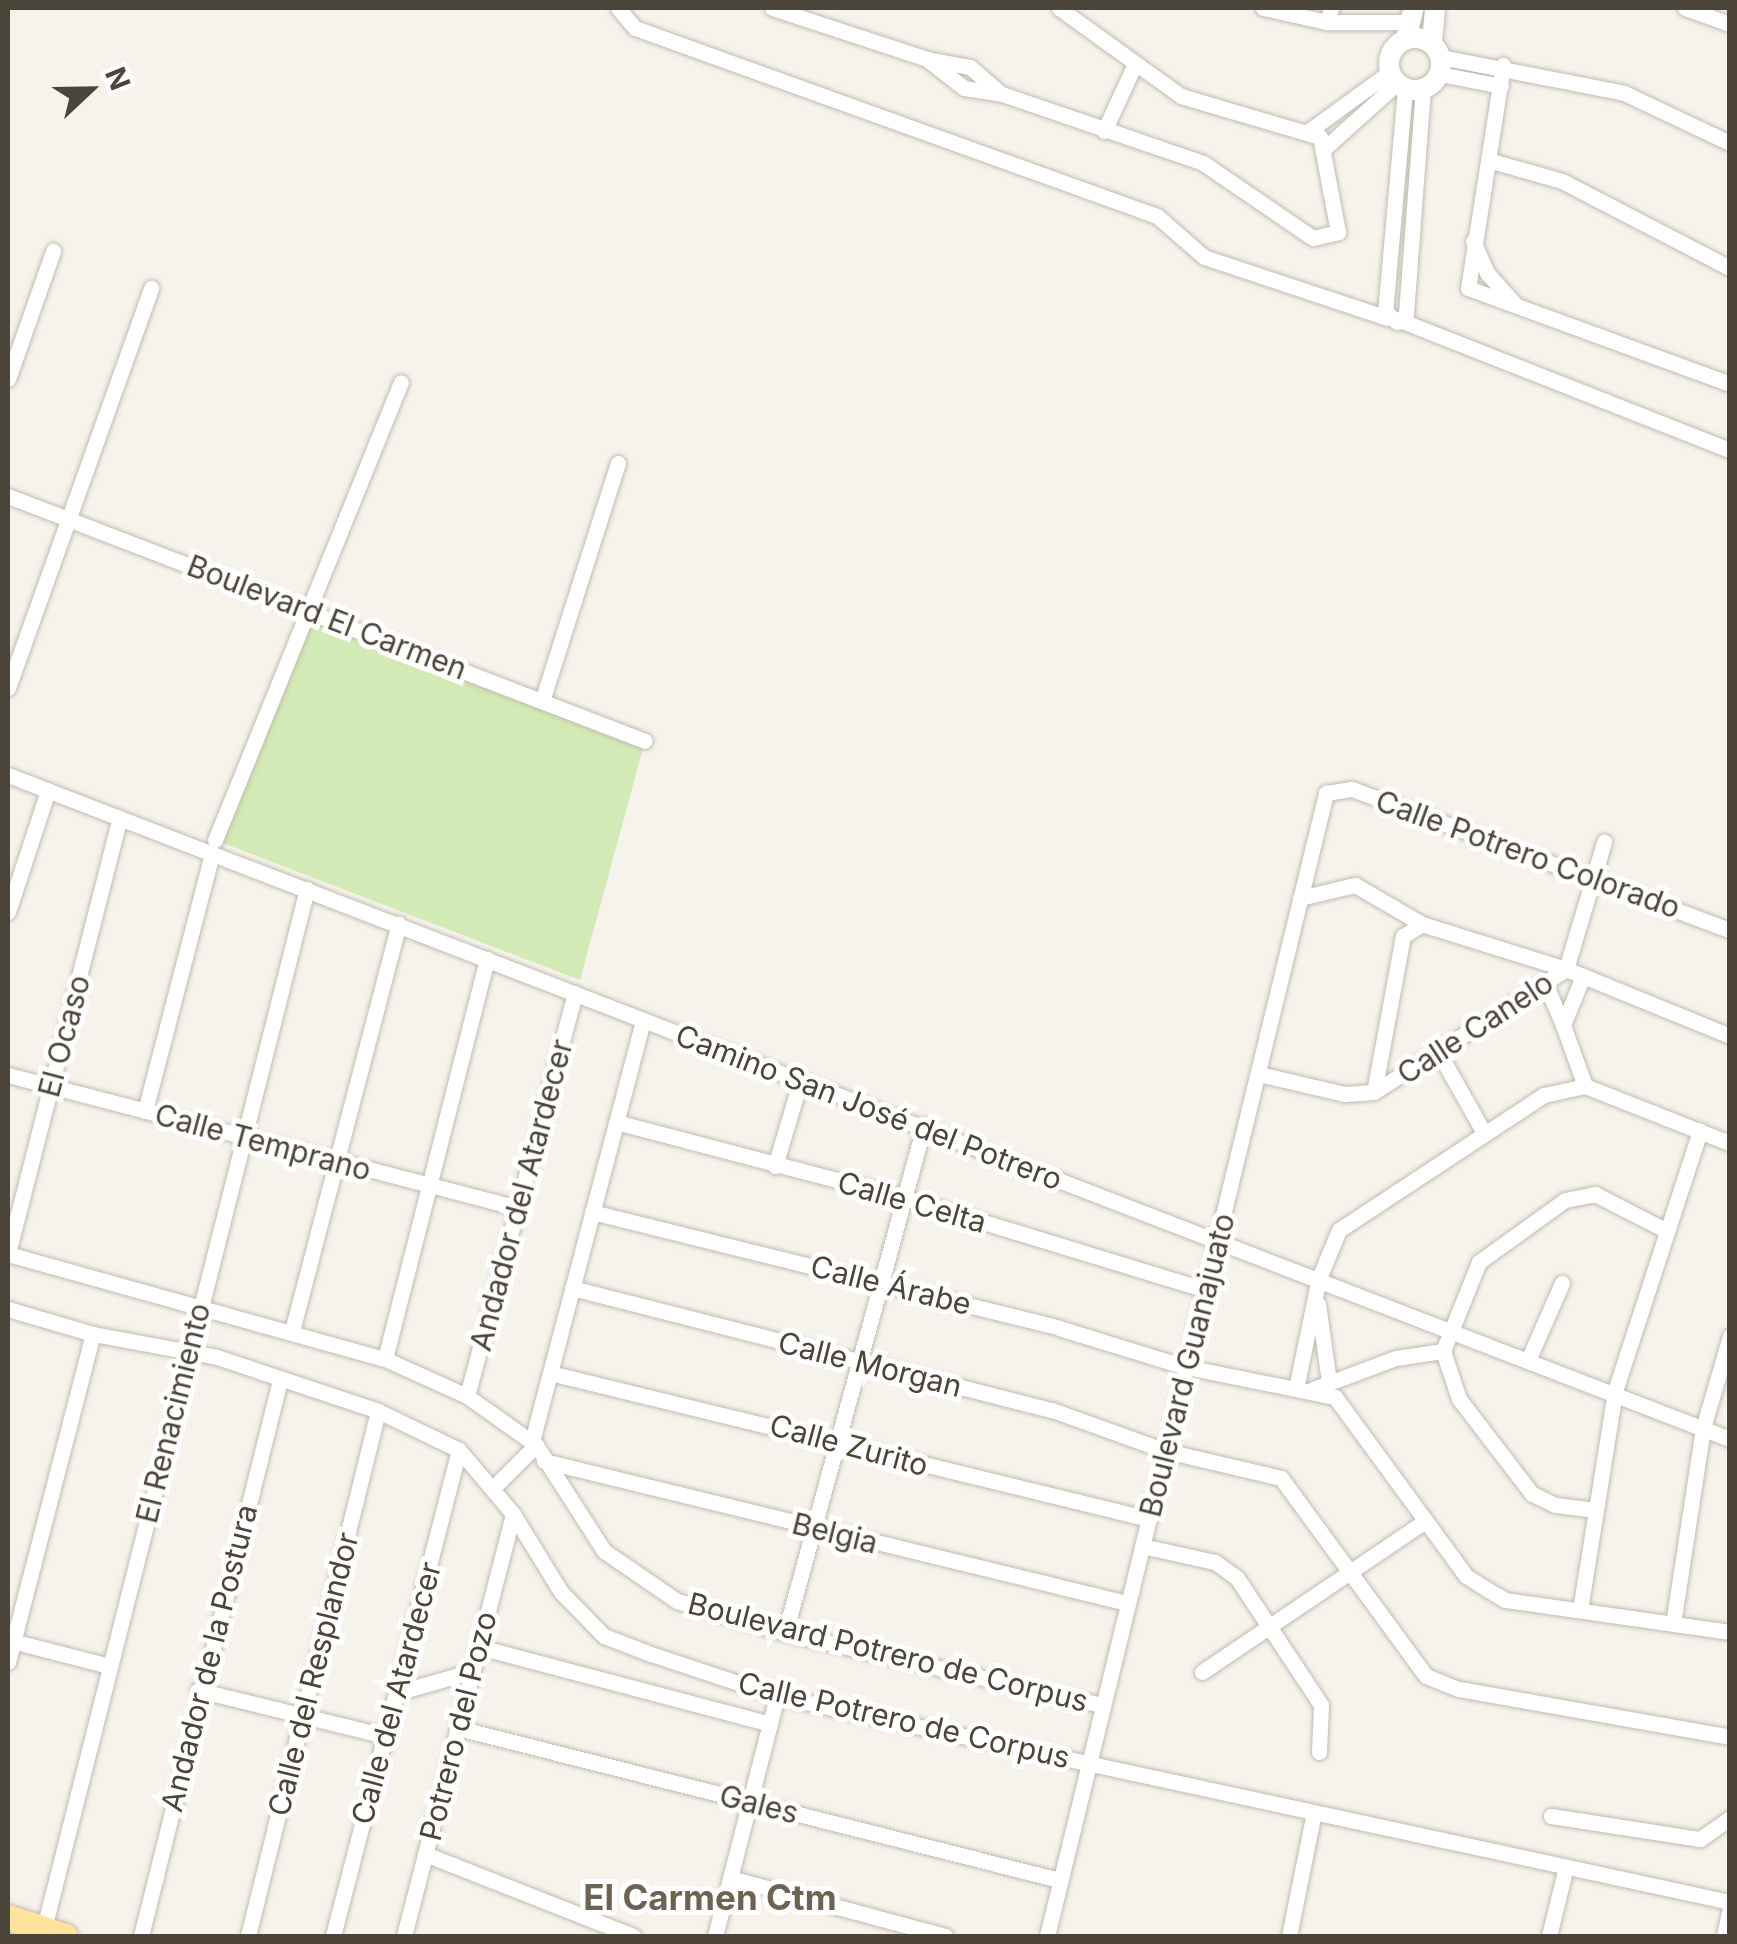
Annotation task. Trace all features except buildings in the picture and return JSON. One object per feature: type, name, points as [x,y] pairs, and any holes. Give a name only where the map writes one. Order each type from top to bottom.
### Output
[{"type":"main road","points":[[8,1917],[50,1934]]},
{"type":"street","points":[[618,8],[635,28],[1157,216],[1204,257],[1394,320],[1730,450]]},
{"type":"street","points":[[772,8],[926,59],[952,82],[1002,94],[1202,162],[1323,240],[1340,224],[1326,178],[1326,146],[1310,130],[1217,111],[1134,66],[1060,8]]},
{"type":"street","points":[[1263,8],[1410,23],[1438,58],[1502,86]]},
{"type":"street","points":[[1435,8],[1438,58]]},
{"type":"street","points":[[1685,8],[1730,24]]},
{"type":"street","points":[[1394,320],[1416,196],[1404,83],[1391,52],[1410,23]]},
{"type":"street","points":[[1326,146],[1438,58],[1503,65],[1624,93],[1730,142]]},
{"type":"street","points":[[1503,65],[1468,288],[1730,384]]},
{"type":"street","points":[[1104,130],[1134,66]]},
{"type":"street","points":[[1394,320],[1394,192],[1404,83]]},
{"type":"street","points":[[1310,130],[1404,83]]},
{"type":"street","points":[[1488,160],[1562,181],[1730,268]]},
{"type":"street","points":[[1394,192],[1416,196]]},
{"type":"street","points":[[1473,241],[1488,272],[1514,302]]},
{"type":"street","points":[[8,378],[52,251]]},
{"type":"street","points":[[8,688],[151,288]]},
{"type":"street","points":[[145,1111],[213,847],[401,382]]},
{"type":"street","points":[[542,701],[618,463]]},
{"type":"street","name":"Boulevard El Carmen","points":[[8,496],[645,741]]},
{"type":"street","name":"Camino San José del Potrero","points":[[8,775],[120,818],[213,847],[306,889],[1218,1240],[1317,1284],[1528,1358],[1730,1438]]},
{"type":"street","name":"Calle Potrero Colorado","points":[[1326,794],[1352,789],[1730,930]]},
{"type":"street","points":[[8,912],[48,790]]},
{"type":"street","name":"Boulevard Guanajuato","points":[[1046,1936],[1326,794]]},
{"type":"street","name":"El Ocaso","points":[[8,1254],[120,818]]},
{"type":"street","name":"Calle Canelo","points":[[1260,1074],[1344,1094],[1374,1092],[1566,969],[1604,842]]},
{"type":"street","points":[[1300,898],[1355,885],[1422,924],[1566,969],[1730,1036]]},
{"type":"street","name":"El Renacimiento","points":[[50,1934],[109,1666],[306,889]]},
{"type":"street","points":[[292,1331],[400,924]]},
{"type":"street","name":"Calle Canelo","points":[[1374,1092],[1403,936],[1422,924]]},
{"type":"street","points":[[385,1359],[487,959]]},
{"type":"street","points":[[1563,1025],[1583,976]]},
{"type":"street","points":[[1545,983],[1584,1086]]},
{"type":"street","name":"Andador del Atardecer","points":[[467,1396],[575,993]]},
{"type":"street","points":[[493,1488],[534,1443],[642,1020]]},
{"type":"street","points":[[1439,1053],[1483,1130]]},
{"type":"street","name":"Calle Temprano","points":[[8,1075],[518,1208]]},
{"type":"street","points":[[775,1166],[801,1080]]},
{"type":"street","points":[[1297,1384],[1317,1284],[1338,1230],[1483,1130],[1558,1089],[1584,1086],[1730,1143]]},
{"type":"street","name":"Calle Celta","points":[[616,1122],[905,1198],[1206,1290]]},
{"type":"street","points":[[785,1634],[924,1126]]},
{"type":"street","points":[[1580,1610],[1615,1391],[1662,1229],[1700,1131]]},
{"type":"street","points":[[1596,1510],[1554,1505],[1532,1494],[1459,1399],[1444,1351],[1478,1262],[1565,1200],[1595,1194],[1662,1229]]},
{"type":"street","name":"Calle Árabe","points":[[592,1212],[882,1282],[1186,1367],[1321,1385],[1352,1412],[1466,1576],[1488,1590],[1505,1600],[1730,1632]]},
{"type":"street","points":[[8,1254],[385,1359],[467,1396],[534,1443]]},
{"type":"street","points":[[1317,1284],[1321,1385],[1396,1358],[1444,1351]]},
{"type":"street","points":[[1528,1358],[1562,1284]]},
{"type":"street","name":"Calle Morgan","points":[[572,1288],[1052,1410],[1166,1451],[1281,1478],[1426,1676],[1442,1683],[1730,1737]]},
{"type":"street","name":"Calle Potrero de Corpus","points":[[8,1309],[93,1334],[187,1348],[216,1357],[378,1411],[459,1450],[513,1514],[561,1592],[604,1636],[777,1696],[1088,1756],[1314,1812],[1730,1906]]},
{"type":"street","points":[[8,1662],[10,1640],[93,1334]]},
{"type":"street","points":[[1673,1624],[1703,1428],[1730,1336]]},
{"type":"street","name":"Calle Zurito","points":[[550,1374],[1148,1518]]},
{"type":"street","name":"Andador de la Postura","points":[[141,1936],[198,1690],[280,1380]]},
{"type":"street","name":"Calle del Resplandor","points":[[248,1936],[378,1411]]},
{"type":"street","name":"Boulevard Potrero de Corpus","points":[[534,1443],[542,1461],[566,1483],[604,1551],[621,1567],[677,1601],[785,1634],[1102,1705]]},
{"type":"street","name":"Calle del Atardecer","points":[[333,1936],[459,1450]]},
{"type":"street","name":"Belgia","points":[[542,1461],[1128,1603]]},
{"type":"street","name":"Potrero del Pozo","points":[[404,1936],[513,1514]]},
{"type":"street","points":[[1202,1672],[1350,1576],[1425,1521]]},
{"type":"street","points":[[1142,1546],[1228,1569],[1321,1705],[1319,1752]]},
{"type":"street","points":[[10,1640],[109,1666]]},
{"type":"street","points":[[479,1647],[770,1724]]},
{"type":"street","points":[[396,1694],[472,1671]]},
{"type":"street","points":[[198,1690],[385,1736]]},
{"type":"street","points":[[715,1936],[777,1696]]},
{"type":"street","name":"Gales","points":[[458,1728],[1059,1880]]},
{"type":"street","points":[[1290,1936],[1314,1812]]},
{"type":"street","points":[[1551,1816],[1700,1839],[1730,1818]]},
{"type":"street","points":[[426,1854],[633,1936]]},
{"type":"street","points":[[1549,1936],[1566,1867]]},
{"type":"street","points":[[730,1878],[945,1936]]},
{"type":"street","points":[[1724,1936],[1730,1906]]},
{"type":"green space","points":[[309,609],[645,741],[580,980],[215,840]]},
{"type":"district","name":"El Carmen Ctm","points":[[710,1897]]}]
